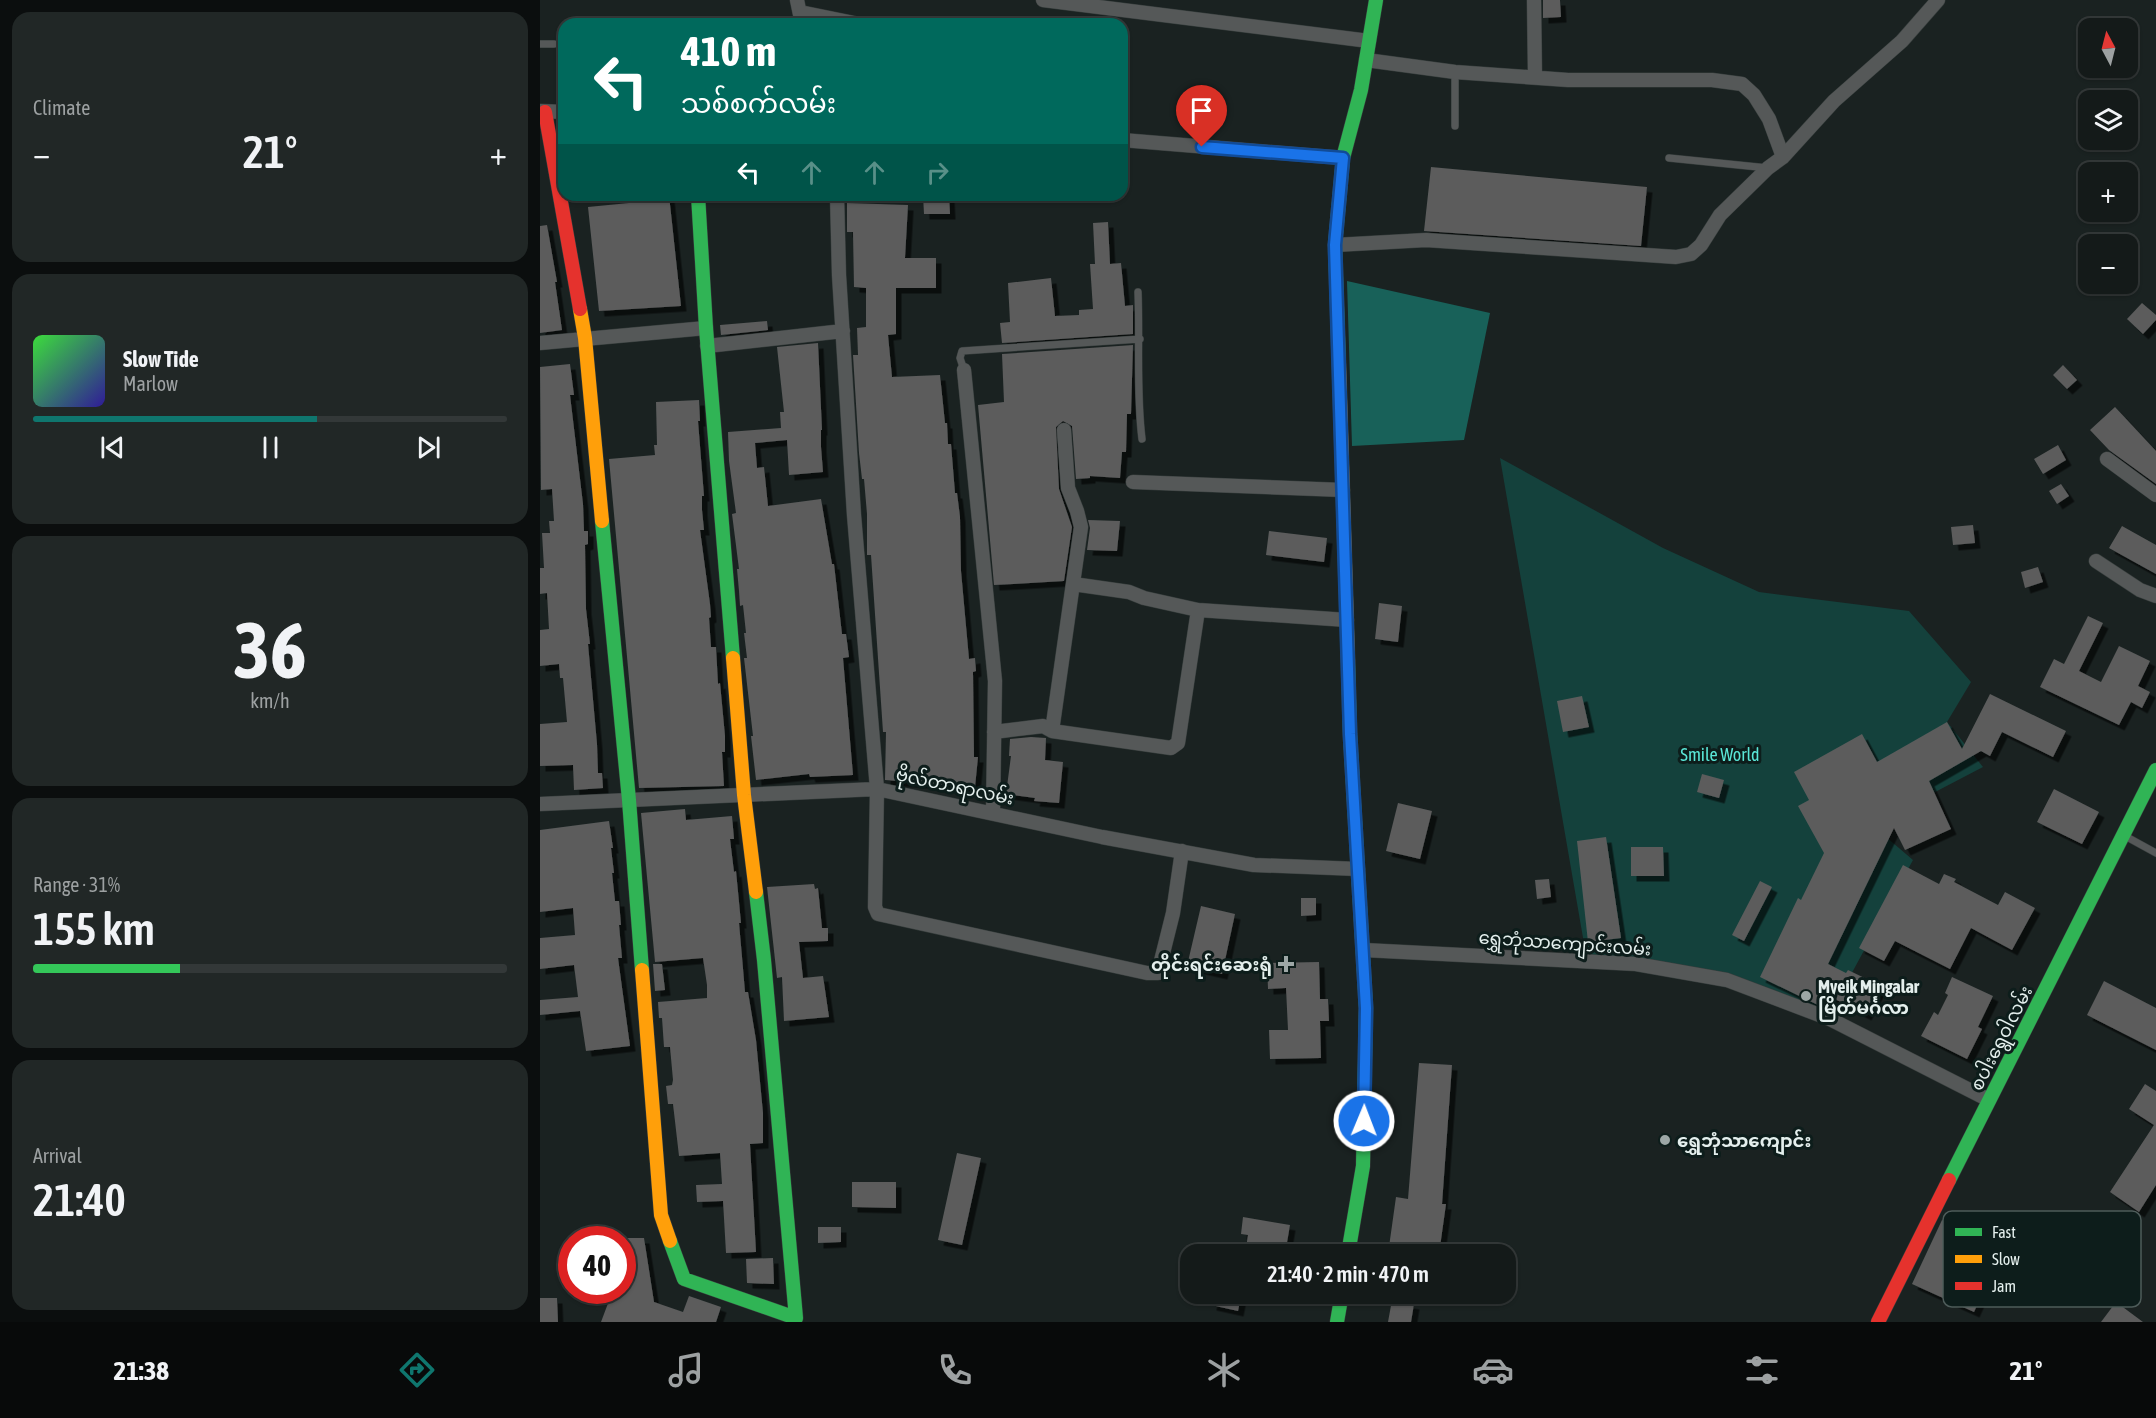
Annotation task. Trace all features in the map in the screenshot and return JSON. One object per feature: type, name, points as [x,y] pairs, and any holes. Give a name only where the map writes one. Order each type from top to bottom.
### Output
[{"type":"street","points":[[1043,0],[1369,41]]},
{"type":"street","points":[[1350,1244],[1363,1166],[1366,1008],[1350,734],[1335,245],[1343,158],[1361,90],[1376,0]]},
{"type":"street","points":[[1534,0],[1535,77]]},
{"type":"street","points":[[1335,245],[1426,240],[1676,257],[1690,254],[1701,245],[1720,215],[1768,168],[1783,157],[1834,101],[1902,41],[1938,0]]},
{"type":"street","points":[[800,12],[830,18]]},
{"type":"street","points":[[1366,60],[1455,72],[1568,80],[1712,80],[1742,84],[1755,95],[1769,119],[1783,157]]},
{"type":"street","points":[[558,112],[542,111],[558,195]]},
{"type":"street","points":[[1128,140],[1343,158]]},
{"type":"street","points":[[559,201],[585,338],[629,800],[661,1215],[684,1279],[796,1320],[764,960],[744,795],[707,346],[698,201]]},
{"type":"street","points":[[837,201],[854,515],[877,789],[874,907],[878,914],[1147,973],[1158,973],[1173,914],[1182,851]]},
{"type":"street","points":[[540,343],[706,328]]},
{"type":"street","points":[[707,346],[843,331]]},
{"type":"street","points":[[964,370],[995,681],[993,812]]},
{"type":"street","points":[[1052,731],[1081,527],[1068,488],[1064,430]]},
{"type":"street","points":[[2107,459],[2156,495]]},
{"type":"street","points":[[1132,482],[1343,490]]},
{"type":"street","points":[[2096,561],[2140,590],[2156,596]]},
{"type":"street","points":[[1073,585],[1129,592],[1144,598],[1198,610],[1347,620]]},
{"type":"street","points":[[994,732],[1043,726],[1052,731],[1171,748],[1178,743],[1198,610]]},
{"type":"street","name":"စပါးရွေဝါလမ်း","points":[[1878,1322],[2156,770]]},
{"type":"street","name":"ဗိုလ်တာရာလမ်း","points":[[540,804],[877,789],[1102,837],[1254,865],[1358,869]]},
{"type":"street","name":"ရွှေဘုံသာကျောင်းလမ်း","points":[[1364,950],[1636,964],[1727,980],[1830,1019],[1989,1100]]},
{"type":"street","points":[[1337,1322],[1340,1304]]},
{"type":"lane","points":[[540,44],[554,44]]},
{"type":"lane","points":[[1455,72],[1455,126]]},
{"type":"lane","points":[[1669,158],[1768,168]]},
{"type":"lane","points":[[1138,292],[1139,415],[1142,439]]},
{"type":"lane","points":[[964,370],[960,358],[962,351],[1140,339]]},
{"type":"lane","points":[[2123,835],[2156,853]]},
{"type":"green space","name":"Smile World","points":[[1500,458],[1663,548],[1759,592],[1909,611],[1971,682],[1947,722],[1983,767],[1872,825],[1913,860],[1828,1017],[1705,974],[1586,955]]},
{"type":"shaded area","points":[[1347,281],[1490,313],[1464,440],[1352,446]]},
{"type":"building","points":[[1543,0],[1560,0],[1561,17],[1543,18]]},
{"type":"building","points":[[1431,167],[1647,187],[1641,246],[1424,231]]},
{"type":"building","points":[[629,201],[670,201],[681,306],[599,311],[588,207],[629,203]]},
{"type":"building","points":[[923,201],[949,201],[950,214],[924,214]]},
{"type":"building","points":[[847,203],[908,205],[905,258],[936,258],[936,288],[896,288],[896,334],[888,335],[892,377],[940,375],[960,517],[961,571],[969,659],[975,658],[976,671],[973,672],[974,757],[978,757],[975,787],[885,780],[886,732],[883,732],[871,555],[867,555],[867,514],[859,453],[853,355],[858,355],[857,328],[866,327],[866,288],[854,287],[853,232],[847,232]]},
{"type":"building","points":[[1108,222],[1110,264],[1121,263],[1125,306],[1133,305],[1133,334],[1002,343],[1000,323],[1010,322],[1008,283],[1051,278],[1055,316],[1079,315],[1079,310],[1093,309],[1090,264],[1095,264],[1093,223]]},
{"type":"building","points":[[547,225],[557,282],[555,282],[562,330],[540,333],[540,226]]},
{"type":"building","points":[[2142,303],[2156,315],[2156,320],[2143,334],[2127,319]]},
{"type":"building","points":[[767,321],[768,330],[721,335],[720,325]]},
{"type":"building","points":[[818,343],[823,472],[789,475],[787,440],[755,443],[757,468],[764,467],[768,506],[821,499],[832,564],[834,564],[842,634],[846,634],[849,657],[843,658],[853,775],[810,777],[809,774],[756,780],[744,658],[747,658],[744,633],[746,633],[743,605],[740,606],[737,569],[739,569],[732,514],[736,513],[729,461],[728,432],[781,428],[780,412],[784,412],[777,347]]},
{"type":"building","points":[[1133,345],[1131,414],[1127,414],[1126,452],[1122,452],[1120,478],[1090,476],[1090,478],[1076,479],[1072,426],[1063,421],[1056,427],[1059,489],[1072,527],[1064,581],[994,585],[978,405],[1004,402],[1002,354]]},
{"type":"building","points":[[570,364],[574,395],[570,395],[584,531],[588,531],[588,544],[585,545],[586,609],[590,644],[588,644],[598,773],[602,773],[603,788],[574,790],[573,765],[540,766],[540,724],[567,722],[563,678],[560,678],[559,664],[540,666],[540,630],[549,629],[547,593],[540,594],[540,568],[544,568],[542,533],[550,533],[549,521],[554,521],[552,489],[541,490],[540,367]]},
{"type":"building","points":[[2063,365],[2077,380],[2067,389],[2053,375]]},
{"type":"building","points":[[699,400],[700,421],[698,421],[704,496],[702,496],[702,510],[704,530],[700,530],[710,604],[711,647],[716,647],[725,736],[725,752],[722,752],[724,786],[639,788],[609,459],[655,455],[654,445],[657,445],[656,402]]},
{"type":"building","points":[[2115,407],[2156,451],[2156,484],[2109,450],[2090,430]]},
{"type":"building","points":[[2058,445],[2066,460],[2043,474],[2034,459]]},
{"type":"building","points":[[2061,484],[2069,496],[2057,504],[2049,491]]},
{"type":"building","points":[[1088,520],[1120,521],[1117,551],[1087,550],[1090,528]]},
{"type":"building","points":[[1973,525],[1975,543],[1953,545],[1951,527]]},
{"type":"building","points":[[2122,526],[2156,545],[2156,574],[2109,548]]},
{"type":"building","points":[[1269,531],[1327,538],[1324,562],[1266,555]]},
{"type":"building","points":[[2038,567],[2043,582],[2025,588],[2021,572]]},
{"type":"building","points":[[1379,603],[1402,606],[1398,642],[1375,639]]},
{"type":"building","points":[[2088,616],[2103,623],[2079,671],[2101,682],[2119,646],[2150,661],[2138,686],[2150,692],[2142,708],[2131,702],[2119,725],[2040,687],[2054,659],[2064,664]]},
{"type":"building","points":[[1990,694],[2066,731],[2053,757],[2002,732],[1990,756],[1981,751],[1929,781],[1951,829],[1905,850],[1894,828],[1828,964],[1846,973],[1848,970],[1881,986],[1866,1015],[1823,993],[1818,1005],[1760,977],[1798,898],[1801,900],[1824,853],[1798,806],[1809,800],[1794,772],[1862,734],[1877,762],[1947,722],[1962,749]]},
{"type":"building","points":[[1582,696],[1589,727],[1563,732],[1557,701]]},
{"type":"building","points":[[1046,738],[1045,760],[1063,762],[1059,803],[1034,801],[1035,798],[1006,794],[1011,756],[1009,756],[1010,739]]},
{"type":"building","points":[[1702,774],[1724,780],[1719,798],[1697,792]]},
{"type":"building","points":[[2054,789],[2099,812],[2082,844],[2037,822]]},
{"type":"building","points":[[1398,803],[1432,811],[1420,859],[1386,851]]},
{"type":"building","points":[[685,809],[686,820],[732,816],[734,839],[730,839],[734,872],[736,871],[745,992],[748,992],[756,1040],[763,1113],[763,1143],[750,1144],[756,1252],[726,1253],[723,1201],[697,1202],[696,1185],[722,1184],[720,1153],[679,1156],[673,1104],[668,1104],[666,1086],[672,1085],[673,1080],[670,1047],[664,1047],[662,1018],[659,1018],[658,1002],[707,998],[707,985],[703,958],[655,962],[641,813]]},
{"type":"building","points":[[609,821],[613,848],[611,848],[615,901],[619,901],[621,925],[619,925],[622,958],[618,958],[630,1046],[586,1051],[580,1011],[540,1015],[540,1000],[578,997],[574,965],[540,969],[540,938],[575,935],[573,908],[540,912],[540,830]]},
{"type":"building","points":[[1606,837],[1621,938],[1588,942],[1577,841]]},
{"type":"building","points":[[1631,847],[1663,847],[1664,876],[1631,876]]},
{"type":"building","points":[[1903,865],[1939,884],[1944,874],[1956,879],[1954,882],[1998,905],[2005,892],[2035,908],[2012,950],[1971,928],[1950,969],[1895,941],[1884,961],[1859,948]]},
{"type":"building","points":[[1549,879],[1551,897],[1537,899],[1535,880]]},
{"type":"building","points":[[1760,881],[1772,887],[1744,941],[1732,935]]},
{"type":"building","points":[[814,884],[815,889],[818,888],[822,928],[828,928],[828,941],[799,942],[803,978],[823,976],[829,1017],[784,1021],[782,977],[777,978],[767,887]]},
{"type":"building","points":[[1301,898],[1316,898],[1316,915],[1301,916]]},
{"type":"building","points":[[1201,906],[1235,914],[1222,974],[1187,966]]},
{"type":"building","points":[[1319,962],[1320,999],[1328,999],[1329,1021],[1320,1021],[1321,1058],[1270,1059],[1269,1030],[1288,1030],[1286,988],[1268,989],[1267,963]]},
{"type":"building","points":[[653,964],[662,964],[665,990],[655,991]]},
{"type":"building","points":[[1952,977],[1993,996],[1978,1027],[1982,1029],[1967,1059],[1921,1036],[1934,1012],[1938,1015],[1948,995],[1945,993]]},
{"type":"building","points":[[2104,981],[2156,1008],[2156,1050],[2087,1015]]},
{"type":"building","points":[[1419,1063],[1452,1065],[1442,1204],[1446,1204],[1440,1244],[1389,1244],[1396,1197],[1408,1199]]},
{"type":"building","points":[[2145,1084],[2156,1091],[2156,1185],[2140,1211],[2110,1192],[2154,1125],[2129,1109]]},
{"type":"building","points":[[957,1153],[981,1158],[962,1245],[938,1240]]},
{"type":"building","points":[[852,1182],[896,1182],[896,1208],[852,1207]]},
{"type":"building","points":[[1243,1217],[1290,1225],[1287,1244],[1247,1244],[1248,1235],[1241,1234]]},
{"type":"building","points":[[1942,1220],[1943,1220],[1943,1298],[1912,1284]]},
{"type":"building","points":[[818,1227],[841,1227],[841,1242],[818,1243]]},
{"type":"building","points":[[636,1238],[644,1238],[654,1302],[683,1312],[689,1296],[721,1307],[716,1322],[601,1322],[608,1304],[636,1304]]},
{"type":"building","points":[[773,1258],[774,1284],[747,1283],[746,1259]]},
{"type":"building","points":[[540,1298],[557,1298],[558,1322],[540,1322]]},
{"type":"building","points":[[1211,1304],[1239,1304],[1238,1311]]},
{"type":"building","points":[[1391,1304],[1414,1304],[1411,1322],[1388,1322]]},
{"type":"building","points":[[1963,1307],[1976,1307],[1974,1312]]},
{"type":"building","points":[[2112,1307],[2123,1307],[2143,1322],[2101,1322]]},
{"type":"traffic: fast","points":[[1339,365],[1335,245],[1343,158],[1361,90],[1376,0]]},
{"type":"traffic: fast","points":[[698,201],[706,328],[733,658]]},
{"type":"traffic: fast","points":[[602,521],[629,800],[642,970]]},
{"type":"traffic: fast","points":[[1348,661],[1366,1008],[1363,1166],[1350,1244]]},
{"type":"traffic: fast","points":[[1949,1180],[2156,770]]},
{"type":"traffic: fast","points":[[670,1241],[684,1279],[796,1318],[756,892]]},
{"type":"traffic: fast","points":[[1337,1322],[1340,1304]]},
{"type":"traffic: slow","points":[[580,309],[585,338],[602,521]]},
{"type":"traffic: slow","points":[[1339,365],[1348,661]]},
{"type":"traffic: slow","points":[[733,658],[744,795],[756,892]]},
{"type":"traffic: slow","points":[[642,970],[661,1215],[670,1241]]},
{"type":"traffic: jam","points":[[545,112],[558,185]]},
{"type":"traffic: jam","points":[[561,201],[580,309]]},
{"type":"traffic: jam","points":[[1878,1322],[1949,1180]]},
{"type":"place","name":"တိုင်းရင်းဆေးရုံ","points":[[1286,964]]},
{"type":"place","name":"Myeik Mingalar မြိတ်မင်္ဂလာ","points":[[1806,996]]},
{"type":"place","name":"ရွှေဘုံသာကျောင်း","points":[[1665,1140]]},
{"type":"route","points":[[1202,147],[1343,158],[1335,245],[1350,734],[1366,1008],[1364,1121]]}]
